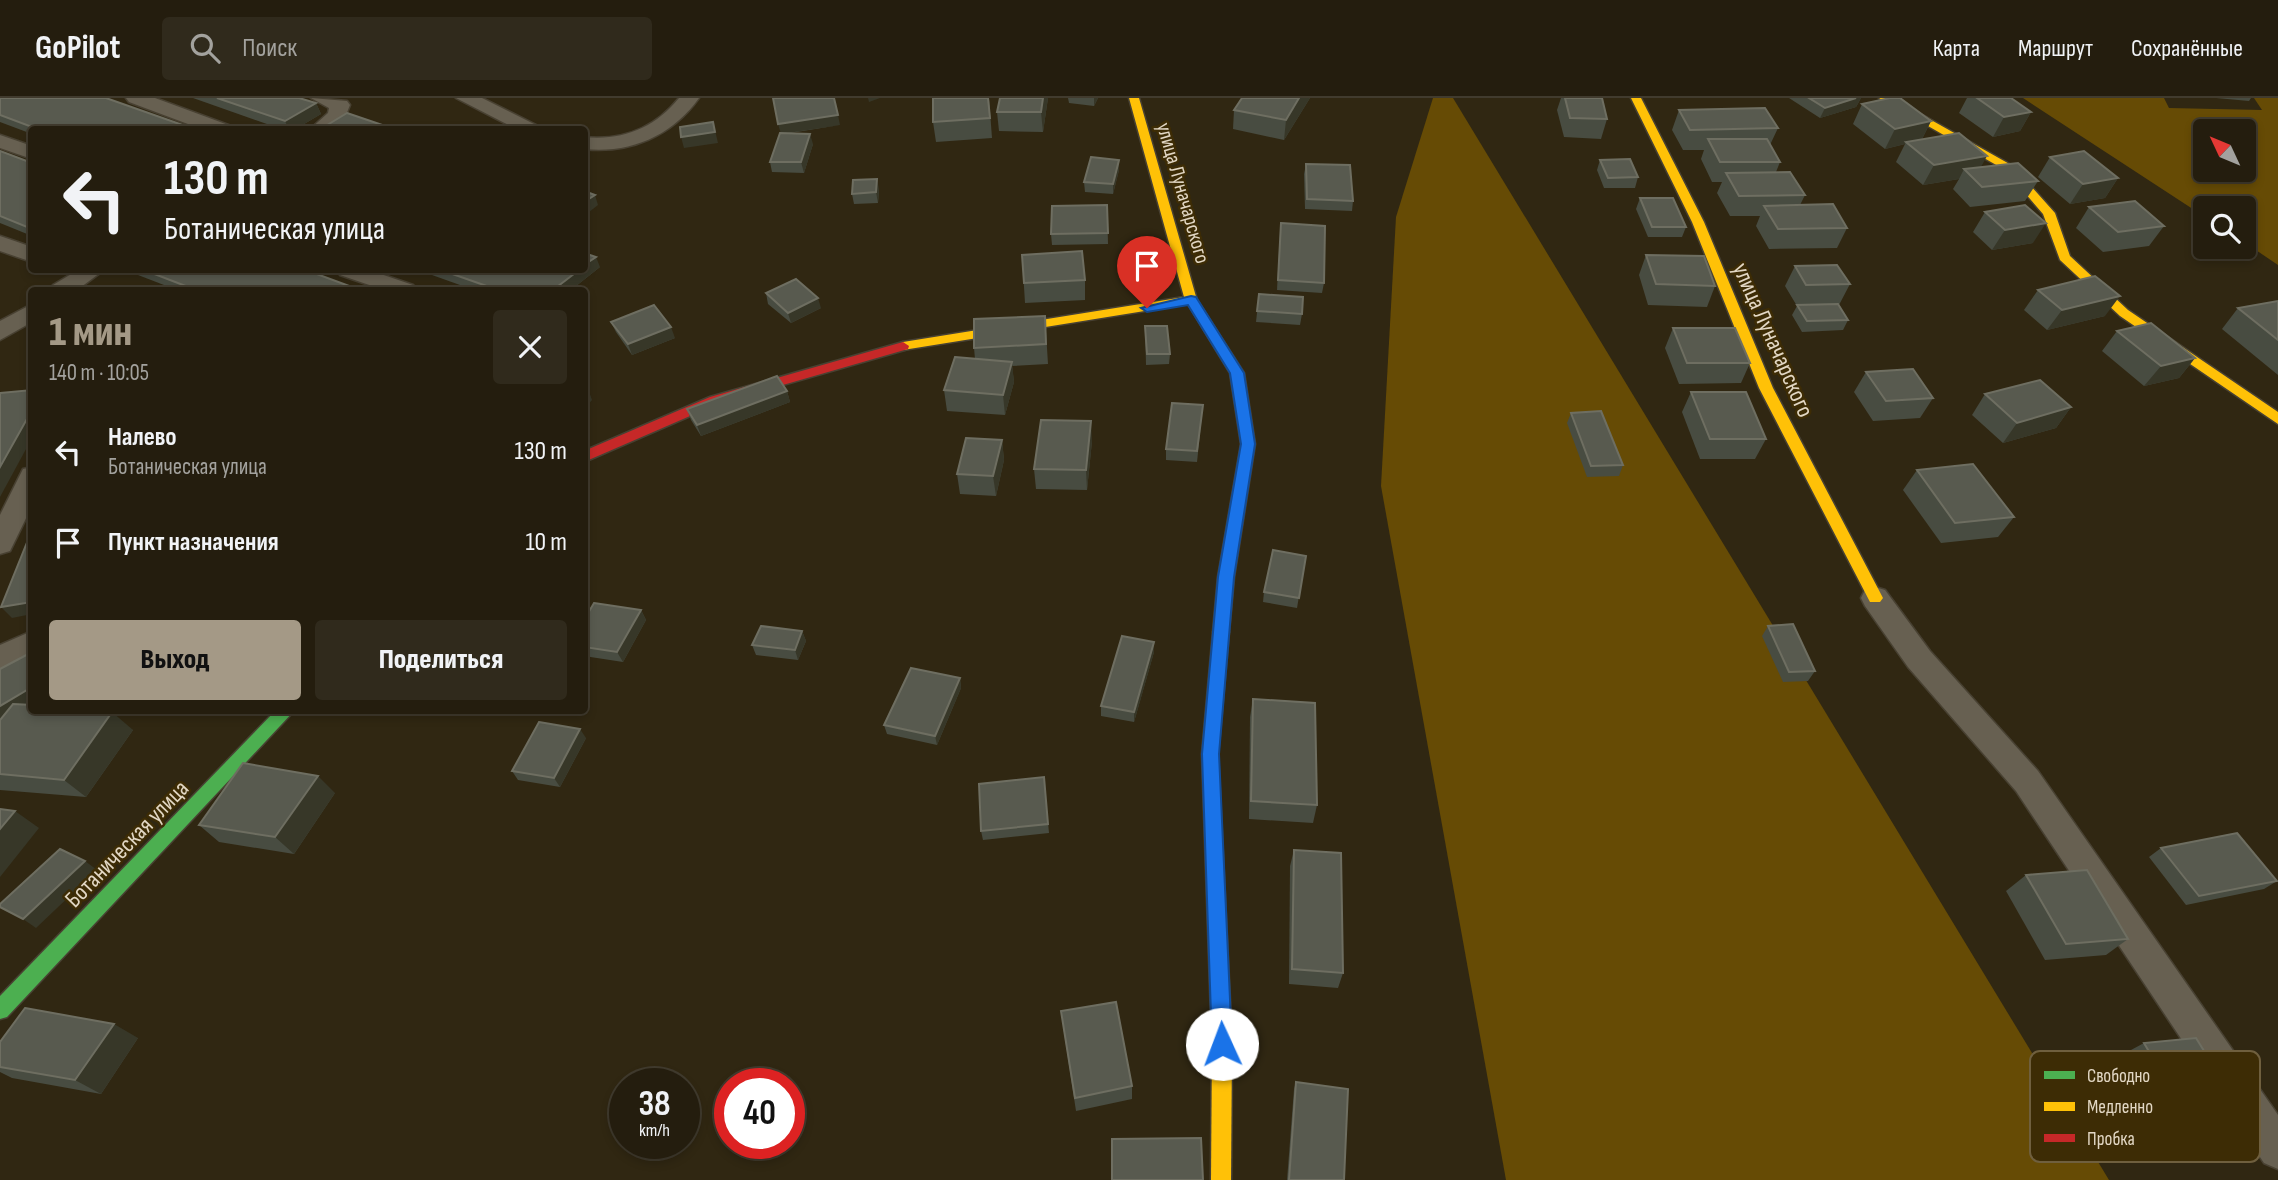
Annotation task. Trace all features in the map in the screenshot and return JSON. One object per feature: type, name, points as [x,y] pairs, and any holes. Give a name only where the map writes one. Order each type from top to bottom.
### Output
[{"type":"street","name":"улица Луначарского","points":[[1134,98],[1191,300],[1237,373],[1248,444],[1226,577],[1210,754],[1222,1044],[1221,1180]]},
{"type":"street","name":"улица Луначарского","points":[[1636,98],[1698,222],[1766,388],[1875,598]]},
{"type":"street","points":[[1884,98],[2009,168],[2049,214],[2064,257],[2084,276],[2124,313],[2278,419]]},
{"type":"street","points":[[588,455],[715,400],[885,349],[1191,300]]},
{"type":"street","name":"Ботаническая улица","points":[[0,1010],[283,714]]},
{"type":"lane","points":[[136,98],[213,126]]},
{"type":"lane","points":[[321,98],[341,105],[337,116],[324,126]]},
{"type":"lane","points":[[466,98],[527,126]]},
{"type":"lane","points":[[588,143],[625,144],[648,134],[682,108],[689,98]]},
{"type":"lane","points":[[0,141],[28,152]]},
{"type":"lane","points":[[0,243],[28,254]]},
{"type":"lane","points":[[357,273],[396,287]]},
{"type":"lane","points":[[77,280],[96,287]]},
{"type":"lane","points":[[0,332],[28,314]]},
{"type":"lane","points":[[0,544],[28,484]]},
{"type":"lane","points":[[1875,598],[1919,659],[2026,781],[2211,1051]]},
{"type":"lane","points":[[0,659],[28,645]]},
{"type":"lane","points":[[2260,1123],[2278,1149]]},
{"type":"shaded area","points":[[1433,98],[1453,98],[2031,1051],[2030,1162],[2098,1162],[2109,1180],[1506,1180],[1381,486],[1396,217]]},
{"type":"shaded area","points":[[2023,98],[2164,98],[2169,108],[2262,110],[2254,98],[2278,98],[2278,265],[2256,250],[2256,196],[2193,196],[2193,209]]},
{"type":"building","points":[[0,98],[106,98],[185,126],[29,126],[0,115]]},
{"type":"building","points":[[217,98],[299,98],[316,103],[285,121]]},
{"type":"building","points":[[773,98],[834,98],[838,115],[778,124]]},
{"type":"building","points":[[933,98],[988,98],[990,118],[933,122]]},
{"type":"building","points":[[1000,98],[1043,98],[1041,112],[997,112]]},
{"type":"building","points":[[1242,98],[1299,98],[1286,120],[1234,110]]},
{"type":"building","points":[[1565,98],[1602,98],[1607,119],[1570,118]]},
{"type":"building","points":[[1809,98],[1856,98],[1825,108]]},
{"type":"building","points":[[1900,98],[1931,121],[1895,129],[1862,104]]},
{"type":"building","points":[[1977,98],[2011,98],[2031,112],[2004,117]]},
{"type":"building","points":[[1765,108],[1778,128],[1690,130],[1679,110]]},
{"type":"building","points":[[347,113],[385,126],[326,126]]},
{"type":"building","points":[[713,122],[715,132],[681,137],[680,127]]},
{"type":"building","points":[[780,133],[810,134],[801,162],[770,162]]},
{"type":"building","points":[[1959,133],[1987,156],[1934,165],[1906,142]]},
{"type":"building","points":[[1708,139],[1767,139],[1780,162],[1720,162]]},
{"type":"building","points":[[0,151],[28,162],[28,227],[0,216]]},
{"type":"building","points":[[2084,151],[2118,178],[2083,184],[2050,157]]},
{"type":"building","points":[[1091,157],[1119,160],[1113,184],[1084,182]]},
{"type":"building","points":[[1630,159],[1638,177],[1608,178],[1600,160]]},
{"type":"building","points":[[2018,163],[2038,181],[1982,187],[1964,169]]},
{"type":"building","points":[[1306,164],[1350,165],[1353,201],[1307,199]]},
{"type":"building","points":[[1790,172],[1805,195],[1739,196],[1726,173]]},
{"type":"building","points":[[877,179],[876,192],[852,194],[853,180]]},
{"type":"building","points":[[1640,198],[1673,198],[1686,227],[1652,227]]},
{"type":"building","points":[[2135,201],[2164,226],[2118,232],[2089,207]]},
{"type":"building","points":[[1833,204],[1847,228],[1778,229],[1764,206]]},
{"type":"building","points":[[1107,205],[1108,233],[1051,234],[1052,206]]},
{"type":"building","points":[[2025,205],[2046,223],[2005,230],[1985,212]]},
{"type":"building","points":[[1281,223],[1325,226],[1324,283],[1278,280]]},
{"type":"building","points":[[1082,251],[1085,280],[1024,283],[1022,255]]},
{"type":"building","points":[[588,254],[596,257],[588,262]]},
{"type":"building","points":[[1646,255],[1704,256],[1715,286],[1656,284]]},
{"type":"building","points":[[1837,265],[1850,284],[1806,285],[1795,266]]},
{"type":"building","points":[[152,273],[314,273],[352,287],[188,287]]},
{"type":"building","points":[[450,273],[575,273],[557,287],[489,287]]},
{"type":"building","points":[[2095,276],[2120,296],[2062,310],[2038,290]]},
{"type":"building","points":[[796,279],[818,298],[788,313],[766,293]]},
{"type":"building","points":[[1259,294],[1303,297],[1302,314],[1257,311]]},
{"type":"building","points":[[2278,301],[2278,340],[2238,308]]},
{"type":"building","points":[[1838,304],[1848,320],[1807,321],[1797,305]]},
{"type":"building","points":[[654,305],[671,327],[628,344],[611,322]]},
{"type":"building","points":[[1045,316],[1046,344],[974,348],[974,319]]},
{"type":"building","points":[[2151,323],[2195,358],[2161,366],[2117,331]]},
{"type":"building","points":[[1145,326],[1167,326],[1170,354],[1147,354]]},
{"type":"building","points":[[1673,328],[1735,328],[1750,363],[1687,363]]},
{"type":"building","points":[[955,357],[1012,362],[1003,395],[944,390]]},
{"type":"building","points":[[1913,369],[1933,398],[1886,401],[1866,372]]},
{"type":"building","points":[[777,376],[787,391],[697,425],[687,409]]},
{"type":"building","points":[[2040,380],[2071,407],[2017,423],[1985,394]]},
{"type":"building","points":[[28,390],[28,417],[0,467],[0,393]]},
{"type":"building","points":[[1691,392],[1746,392],[1766,439],[1710,439]]},
{"type":"building","points":[[1172,403],[1203,405],[1197,451],[1166,449]]},
{"type":"building","points":[[1601,411],[1623,465],[1591,466],[1571,413]]},
{"type":"building","points":[[1041,420],[1091,421],[1086,470],[1034,469]]},
{"type":"building","points":[[966,438],[1002,440],[993,476],[957,474]]},
{"type":"building","points":[[1973,464],[2014,517],[1955,523],[1917,470]]},
{"type":"building","points":[[28,540],[28,603],[1,607]]},
{"type":"building","points":[[1273,550],[1306,556],[1299,598],[1264,592]]},
{"type":"building","points":[[594,603],[641,610],[617,652],[588,648],[588,613]]},
{"type":"building","points":[[1793,624],[1815,671],[1789,672],[1768,626]]},
{"type":"building","points":[[761,626],[802,631],[795,650],[752,645]]},
{"type":"building","points":[[1122,636],[1154,642],[1134,712],[1101,706]]},
{"type":"building","points":[[28,654],[28,689],[0,706],[0,669]]},
{"type":"building","points":[[911,668],[960,678],[935,736],[884,725]]},
{"type":"building","points":[[1253,699],[1315,703],[1317,805],[1251,801]]},
{"type":"building","points":[[13,704],[28,705],[28,714],[111,714],[64,780],[0,774],[0,720]]},
{"type":"building","points":[[539,722],[580,729],[554,778],[512,771]]},
{"type":"building","points":[[243,763],[318,776],[275,837],[199,825]]},
{"type":"building","points":[[1044,777],[1048,824],[981,831],[979,784]]},
{"type":"building","points":[[0,809],[15,811],[0,829]]},
{"type":"building","points":[[2237,833],[2277,881],[2199,896],[2161,848]]},
{"type":"building","points":[[60,849],[85,861],[23,919],[0,907],[0,904]]},
{"type":"building","points":[[1294,850],[1341,853],[1343,973],[1292,969]]},
{"type":"building","points":[[2087,870],[2128,939],[2066,944],[2026,875]]},
{"type":"building","points":[[1116,1002],[1132,1086],[1075,1098],[1061,1011]]},
{"type":"building","points":[[25,1008],[114,1024],[75,1080],[0,1067],[0,1042]]},
{"type":"building","points":[[2196,1038],[2204,1051],[2149,1051],[2144,1043]]},
{"type":"building","points":[[1296,1082],[1348,1089],[1344,1180],[1289,1180]]},
{"type":"building","points":[[1201,1138],[1203,1180],[1112,1180],[1112,1139]]},
{"type":"traffic: fast","points":[[1221,632],[1210,754],[1222,1044]]},
{"type":"traffic: fast","points":[[0,1010],[283,714]]},
{"type":"traffic: slow","points":[[1134,98],[1191,300],[1237,373],[1248,444],[1226,577],[1221,632]]},
{"type":"traffic: slow","points":[[1636,98],[1698,222],[1766,388],[1875,598]]},
{"type":"traffic: slow","points":[[1884,98],[2009,168],[2049,213],[2064,257],[2124,313],[2278,419]]},
{"type":"traffic: slow","points":[[903,346],[1191,300]]},
{"type":"traffic: slow","points":[[1221,1180],[1222,1044]]},
{"type":"traffic: jam","points":[[588,455],[715,400],[903,346]]},
{"type":"route","points":[[1147,308],[1191,300],[1237,373],[1248,444],[1226,577],[1210,754],[1222,1044]]}]
